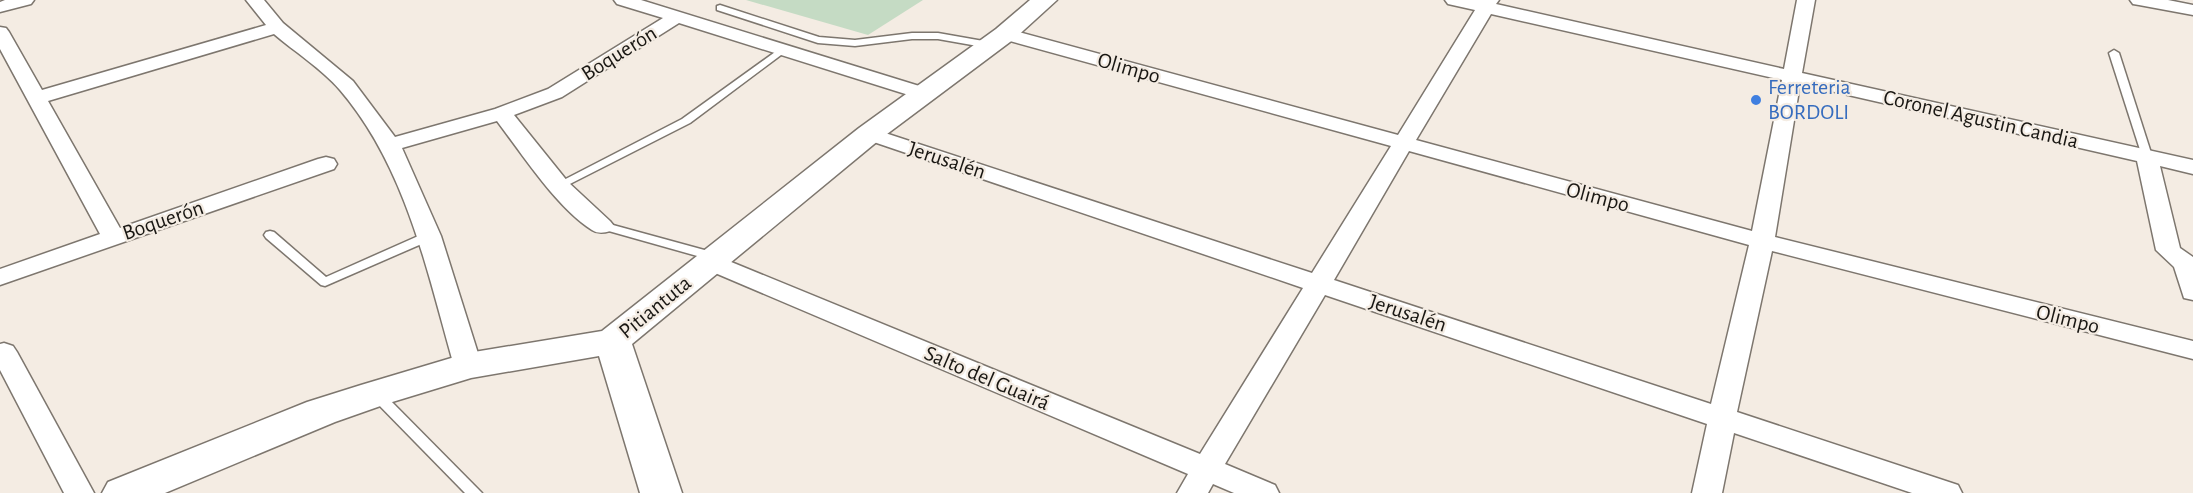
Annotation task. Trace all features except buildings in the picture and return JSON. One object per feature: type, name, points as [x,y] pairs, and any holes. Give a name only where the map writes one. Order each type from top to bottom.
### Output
[{"type":"street","points":[[0,7],[25,0]]},
{"type":"street","points":[[255,0],[277,27],[346,86],[390,145],[429,236],[468,366]]},
{"type":"street","points":[[623,0],[922,93]]},
{"type":"street","name":"Pitiantuta","points":[[137,490],[321,412],[375,393],[468,366],[613,340],[869,134],[997,39],[1045,0]]},
{"type":"street","name":"Coronel Agustin Candia","points":[[1454,0],[1488,4],[2193,167]]},
{"type":"street","points":[[1707,493],[1762,241],[1806,0]]},
{"type":"street","points":[[2139,0],[2193,10]]},
{"type":"street","points":[[1192,493],[1401,144],[1488,4]]},
{"type":"street","name":"Boquerón","points":[[390,145],[502,113],[555,93],[677,17]]},
{"type":"street","points":[[37,98],[277,27]]},
{"type":"street","points":[[0,32],[113,237]]},
{"type":"street","name":"Olimpo","points":[[997,39],[1762,241],[2193,351]]},
{"type":"street","points":[[502,113],[558,186],[580,209],[602,226]]},
{"type":"street","name":"Jerusalén","points":[[869,134],[1947,493]]},
{"type":"street","points":[[2146,156],[2168,250],[2177,259],[2189,264],[2193,292]]},
{"type":"street","name":"Boquerón","points":[[0,277],[326,164]]},
{"type":"street","name":"Salto del Guairá","points":[[713,260],[1264,493]]},
{"type":"street","points":[[613,340],[662,493]]},
{"type":"street","points":[[4,352],[80,493]]},
{"type":"lane","points":[[720,8],[818,40],[855,43],[912,36],[997,39]]},
{"type":"lane","points":[[558,186],[686,121],[782,50]]},
{"type":"lane","points":[[2114,53],[2146,156]]},
{"type":"lane","points":[[602,226],[713,260]]},
{"type":"lane","points":[[270,235],[325,282],[429,236]]},
{"type":"lane","points":[[375,393],[474,493]]},
{"type":"green space","points":[[746,0],[923,0],[868,35]]},
{"type":"place","name":"Ferreteria BORDOLI","points":[[1756,100]]}]
